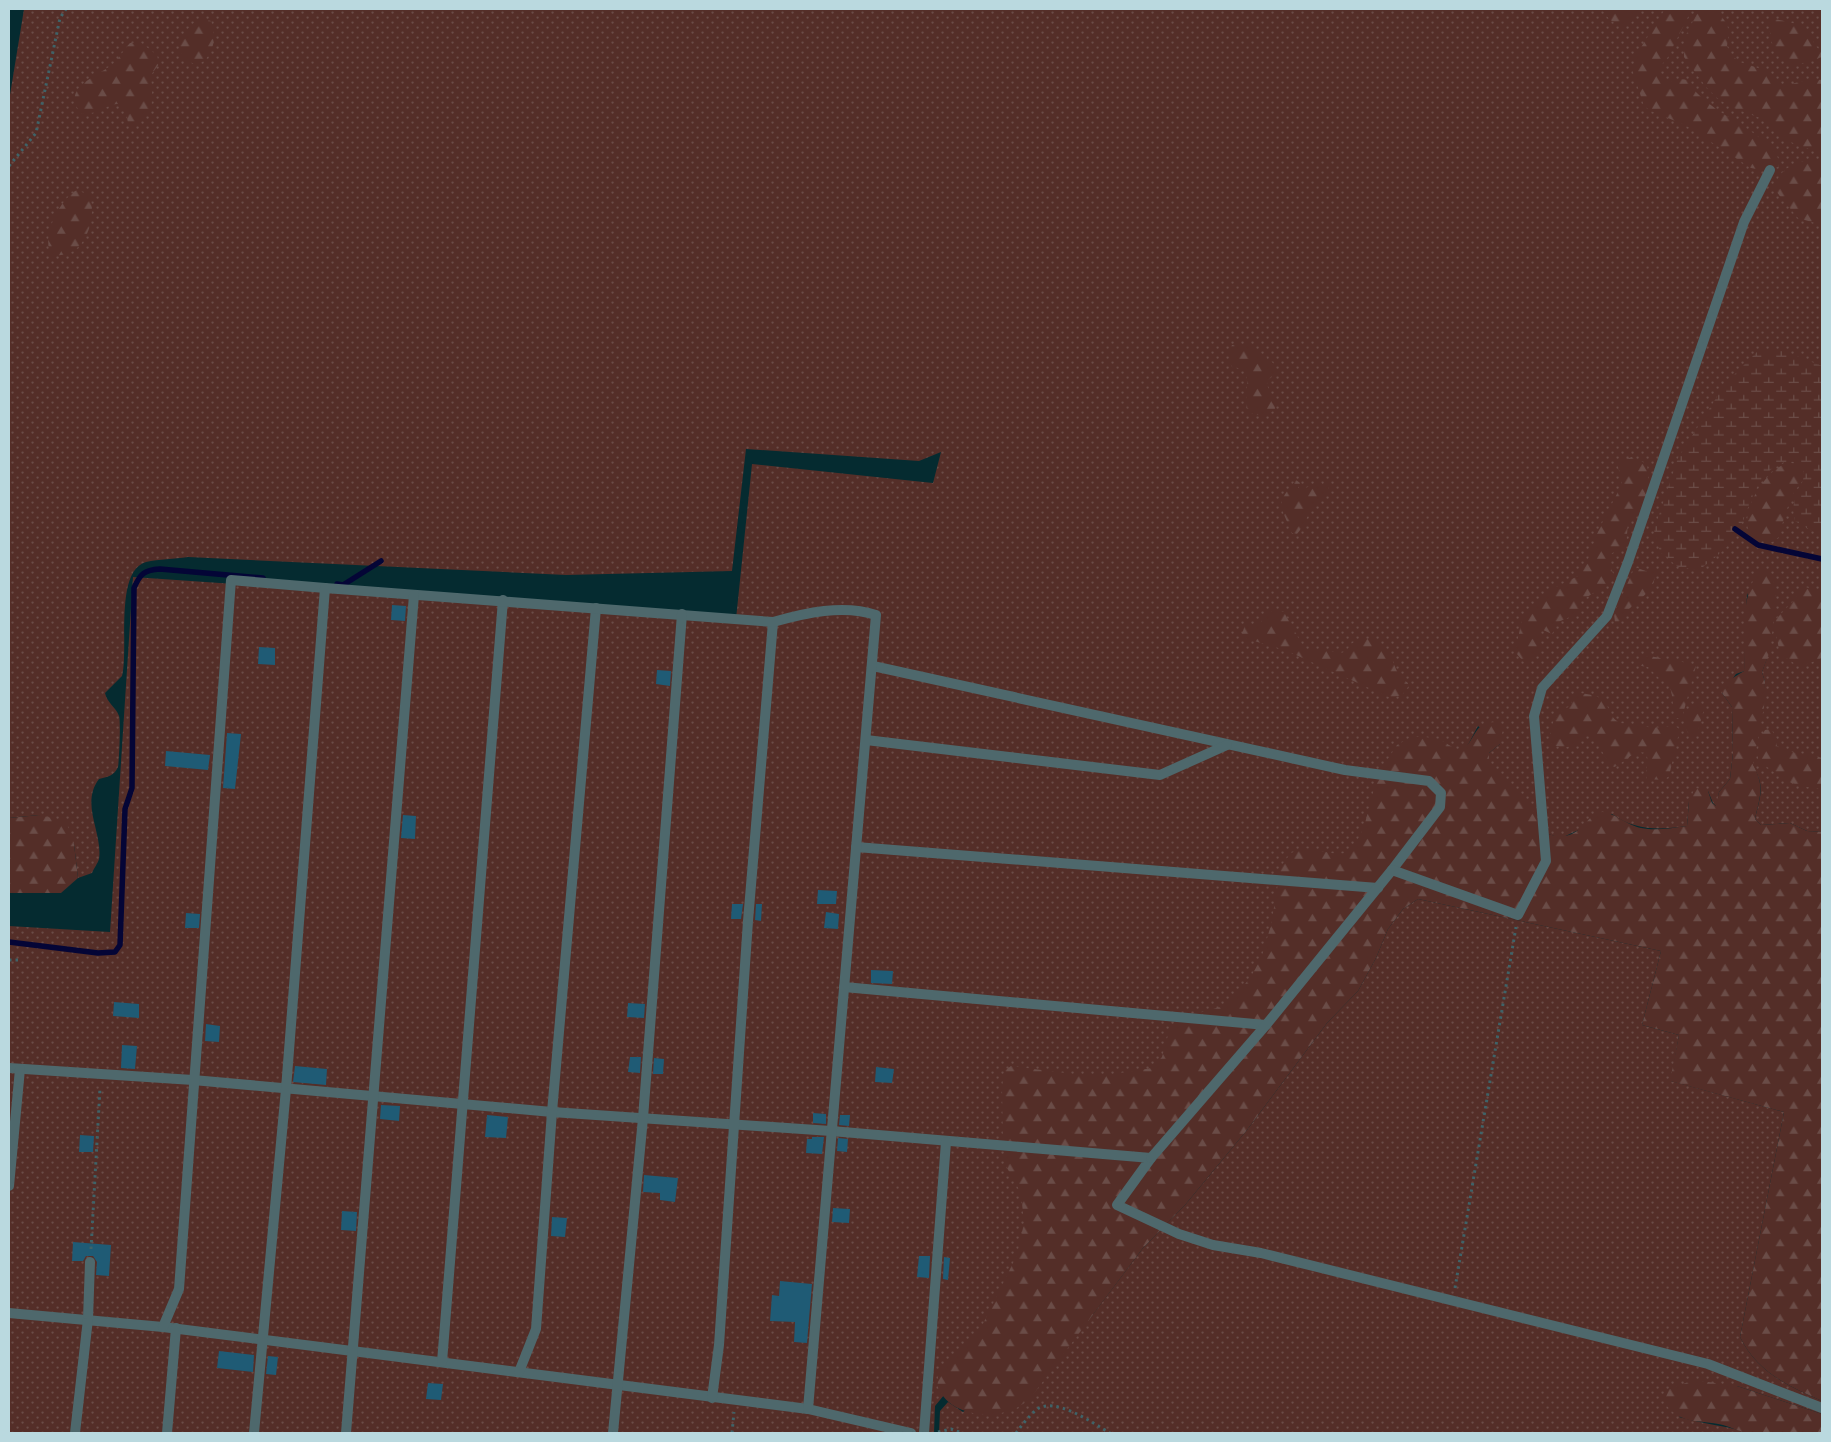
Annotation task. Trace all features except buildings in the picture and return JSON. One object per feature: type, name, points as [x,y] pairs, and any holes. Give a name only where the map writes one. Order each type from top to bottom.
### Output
[{"type":"lane","points":[[1392,870],[1518,916],[1546,861],[1534,716],[1542,688],[1607,616],[1628,562],[1744,222],[1770,170]]},
{"type":"lane","points":[[163,1327],[179,1289],[231,580],[773,622],[804,614],[828,611],[876,615],[808,1409]]},
{"type":"lane","points":[[254,1433],[286,1089],[325,588]]},
{"type":"lane","points":[[346,1433],[414,595]]},
{"type":"lane","points":[[442,1362],[503,600]]},
{"type":"lane","points":[[519,1372],[536,1329],[552,1112],[596,608]]},
{"type":"lane","points":[[613,1433],[620,1386],[643,1118],[682,614]]},
{"type":"lane","points":[[712,1398],[719,1345],[748,911],[773,622]]},
{"type":"lane","points":[[873,666],[1345,770],[1429,781],[1440,792],[1440,807],[1378,888],[1266,1025],[1151,1158],[1117,1206],[1179,1234],[1213,1245],[1261,1252],[1708,1364],[1822,1408]]},
{"type":"lane","points":[[866,740],[1160,775],[1227,744]]},
{"type":"lane","points":[[856,847],[1378,888]]},
{"type":"lane","points":[[844,987],[1266,1025]]},
{"type":"lane","points":[[9,1068],[193,1080],[552,1112],[831,1131],[1151,1158]]},
{"type":"lane","points":[[9,1186],[20,1069]]},
{"type":"lane","points":[[924,1433],[946,1142]]},
{"type":"lane","points":[[75,1433],[88,1319],[90,1262]]},
{"type":"lane","points":[[9,1313],[176,1328],[808,1409],[911,1433]]},
{"type":"lane","points":[[167,1433],[176,1328]]},
{"type":"path","points":[[9,166],[36,133],[60,18],[66,9]]},
{"type":"path","points":[[1454,1299],[1508,964],[1518,916]]},
{"type":"path","points":[[9,960],[19,960]]},
{"type":"path","points":[[90,1262],[101,1073]]},
{"type":"path","points":[[732,1433],[735,1401]]},
{"type":"path","points":[[1016,1433],[1038,1408],[1054,1405],[1073,1412],[1110,1433]]},
{"type":"path","points":[[935,1433],[951,1429],[962,1433]]},
{"type":"green space","points":[[24,9],[1822,9],[1822,832],[1807,831],[1790,823],[1761,825],[1755,819],[1761,791],[1759,779],[1752,765],[1765,682],[1762,672],[1767,658],[1747,593],[1744,671],[1736,674],[1722,693],[1732,707],[1733,753],[1730,779],[1719,792],[1717,807],[1713,803],[1708,791],[1689,801],[1687,826],[1648,828],[1630,824],[1612,814],[1593,817],[1583,828],[1561,838],[1548,834],[1488,766],[1489,753],[1500,744],[1478,726],[1469,743],[1384,864],[935,1406],[934,1433],[9,1433],[9,926],[110,932],[133,577],[736,619],[752,464],[933,483],[941,452],[919,461],[746,449],[732,571],[566,575],[188,557],[146,562],[136,568],[126,595],[122,676],[105,693],[119,716],[120,742],[118,767],[112,774],[99,779],[92,798],[99,859],[92,873],[78,878],[74,844],[39,815],[9,818],[9,101]]},
{"type":"green space","points":[[1602,9],[1636,9],[1637,14],[1629,24],[1624,26],[1614,23]]},
{"type":"green space","points":[[1665,9],[1692,9],[1668,57],[1660,67],[1662,80],[1668,82],[1680,79],[1687,80],[1708,103],[1763,140],[1773,150],[1780,162],[1778,167],[1762,170],[1751,168],[1685,125],[1651,111],[1644,106],[1633,72],[1635,57]]},
{"type":"green space","points":[[1699,9],[1716,9],[1727,24],[1729,32],[1727,46],[1732,56],[1740,62],[1761,69],[1783,86],[1811,79],[1822,80],[1822,152],[1802,147],[1784,139],[1760,118],[1731,107],[1717,98],[1706,87],[1684,57],[1684,39]]},
{"type":"green space","points":[[200,18],[211,21],[214,40],[207,58],[196,65],[187,60],[182,54],[180,42],[187,29]]},
{"type":"green space","points":[[1772,19],[1785,21],[1806,30],[1822,52],[1822,57],[1794,66],[1788,64],[1773,48],[1768,22]]},
{"type":"green space","points":[[140,42],[157,55],[159,64],[151,75],[152,103],[147,114],[135,125],[128,123],[125,106],[121,105],[114,104],[98,112],[82,114],[76,105],[75,97],[77,90],[113,64],[130,43]]},
{"type":"green space","points":[[1822,160],[1822,225],[1798,218],[1775,190],[1776,182],[1780,175],[1791,166],[1806,161]]},
{"type":"green space","points":[[77,190],[89,195],[92,205],[90,226],[86,237],[72,252],[62,255],[51,254],[48,238],[50,228],[64,201]]},
{"type":"green space","points":[[1244,344],[1255,349],[1273,363],[1275,374],[1267,381],[1275,409],[1266,416],[1248,413],[1246,374],[1244,369],[1232,367],[1231,365],[1230,353],[1232,345]]},
{"type":"green space","points":[[1779,349],[1822,366],[1822,532],[1812,531],[1795,521],[1795,500],[1804,477],[1805,469],[1796,462],[1785,462],[1774,467],[1765,475],[1758,485],[1739,529],[1721,552],[1699,570],[1678,567],[1660,552],[1654,530],[1678,458],[1725,384],[1758,351]]},
{"type":"green space","points":[[1632,457],[1647,464],[1649,486],[1643,504],[1628,522],[1626,547],[1610,554],[1610,565],[1615,579],[1581,601],[1577,614],[1558,622],[1552,634],[1541,629],[1539,655],[1524,662],[1515,652],[1523,615],[1550,590],[1578,576],[1589,557],[1598,531],[1622,484],[1617,462]]},
{"type":"green space","points":[[1792,463],[1800,466],[1804,472],[1802,481],[1793,494],[1785,514],[1779,537],[1772,542],[1755,539],[1749,532],[1747,522],[1753,500],[1766,479],[1774,471],[1782,465]]},
{"type":"green space","points":[[1296,480],[1300,483],[1298,488],[1304,489],[1319,481],[1330,485],[1297,534],[1292,533],[1282,510],[1282,500]]},
{"type":"green space","points":[[1637,568],[1646,571],[1652,569],[1656,571],[1653,584],[1647,593],[1629,609],[1619,622],[1615,622],[1614,614],[1633,571]]},
{"type":"green space","points":[[1764,569],[1773,575],[1776,600],[1770,651],[1762,672],[1765,682],[1764,707],[1753,765],[1760,785],[1760,797],[1755,819],[1761,825],[1790,823],[1807,831],[1822,832],[1822,1401],[1797,1390],[1764,1369],[1755,1360],[1740,1337],[1784,1112],[1670,1081],[1679,1035],[1642,1025],[1661,951],[1418,899],[1403,909],[1388,929],[1376,958],[1358,991],[1327,1023],[1247,1130],[1185,1205],[1143,1248],[1029,1400],[1012,1410],[992,1414],[970,1412],[951,1404],[938,1387],[939,1372],[978,1334],[1017,1255],[1024,1223],[1021,1193],[1006,1166],[1003,1142],[1002,1089],[1004,1071],[1011,1066],[1081,1075],[1114,1074],[1152,1068],[1162,1057],[1170,1028],[1180,1018],[1228,1005],[1250,978],[1261,959],[1271,925],[1281,866],[1291,853],[1304,848],[1337,854],[1346,853],[1355,845],[1364,827],[1375,785],[1386,762],[1397,745],[1411,737],[1439,739],[1459,751],[1469,743],[1482,725],[1497,722],[1503,729],[1500,744],[1489,753],[1489,766],[1523,795],[1548,834],[1568,835],[1602,812],[1606,812],[1631,825],[1647,829],[1687,826],[1689,801],[1695,788],[1708,791],[1712,803],[1716,806],[1719,792],[1730,779],[1733,753],[1732,707],[1722,693],[1723,684],[1744,671],[1744,631],[1747,600],[1750,587],[1756,576]]},
{"type":"green space","points":[[1802,586],[1822,592],[1822,658],[1800,667],[1780,654],[1775,629],[1776,619],[1795,599]]},
{"type":"green space","points":[[1274,610],[1284,612],[1303,646],[1309,651],[1323,650],[1340,653],[1358,640],[1371,639],[1379,642],[1386,648],[1397,671],[1408,683],[1408,687],[1402,695],[1391,698],[1285,650],[1244,638],[1242,634],[1245,625],[1260,623],[1267,614]]},
{"type":"green space","points":[[1648,656],[1696,666],[1683,714],[1679,718],[1675,718],[1672,695],[1667,682],[1660,679],[1648,667],[1635,665],[1639,659]]},
{"type":"green space","points":[[1576,693],[1589,694],[1603,700],[1614,719],[1620,723],[1654,728],[1673,725],[1678,728],[1679,733],[1669,776],[1664,780],[1647,779],[1646,753],[1641,752],[1633,754],[1614,767],[1610,765],[1596,741],[1590,736],[1585,736],[1577,743],[1568,747],[1559,747],[1550,743],[1554,720],[1565,708],[1571,706],[1572,698]]},
{"type":"green space","points":[[1698,703],[1704,709],[1698,731],[1694,735],[1688,733],[1685,720],[1691,708]]},
{"type":"green space","points":[[1771,729],[1777,739],[1777,746],[1782,749],[1822,758],[1822,789],[1792,783],[1759,764],[1758,751],[1761,738],[1765,730]]},
{"type":"green space","points":[[39,815],[66,821],[74,844],[78,878],[61,893],[9,893],[9,818]]},
{"type":"green space","points":[[1418,899],[1661,951],[1642,1025],[1679,1035],[1671,1081],[1784,1112],[1740,1337],[1755,1360],[1764,1369],[1797,1390],[1822,1401],[1822,1414],[1737,1386],[1679,1417],[1748,1433],[939,1433],[940,1411],[948,1402],[963,1412],[1091,1317],[1143,1248],[1185,1205],[1247,1130],[1327,1023],[1358,991],[1376,958],[1388,929],[1403,909]]},
{"type":"green space","points":[[1694,1380],[1737,1386],[1822,1414],[1822,1433],[1757,1434],[1742,1432],[1714,1423],[1684,1418],[1670,1410],[1664,1402],[1669,1389]]},
{"type":"waterway","points":[[1735,529],[1758,545],[1822,559]]},
{"type":"waterway","points":[[337,584],[343,585],[381,561]]},
{"type":"waterway","points":[[9,942],[98,953],[115,952],[120,945],[125,809],[132,788],[134,588],[138,579],[150,570],[160,569],[263,578]]}]
